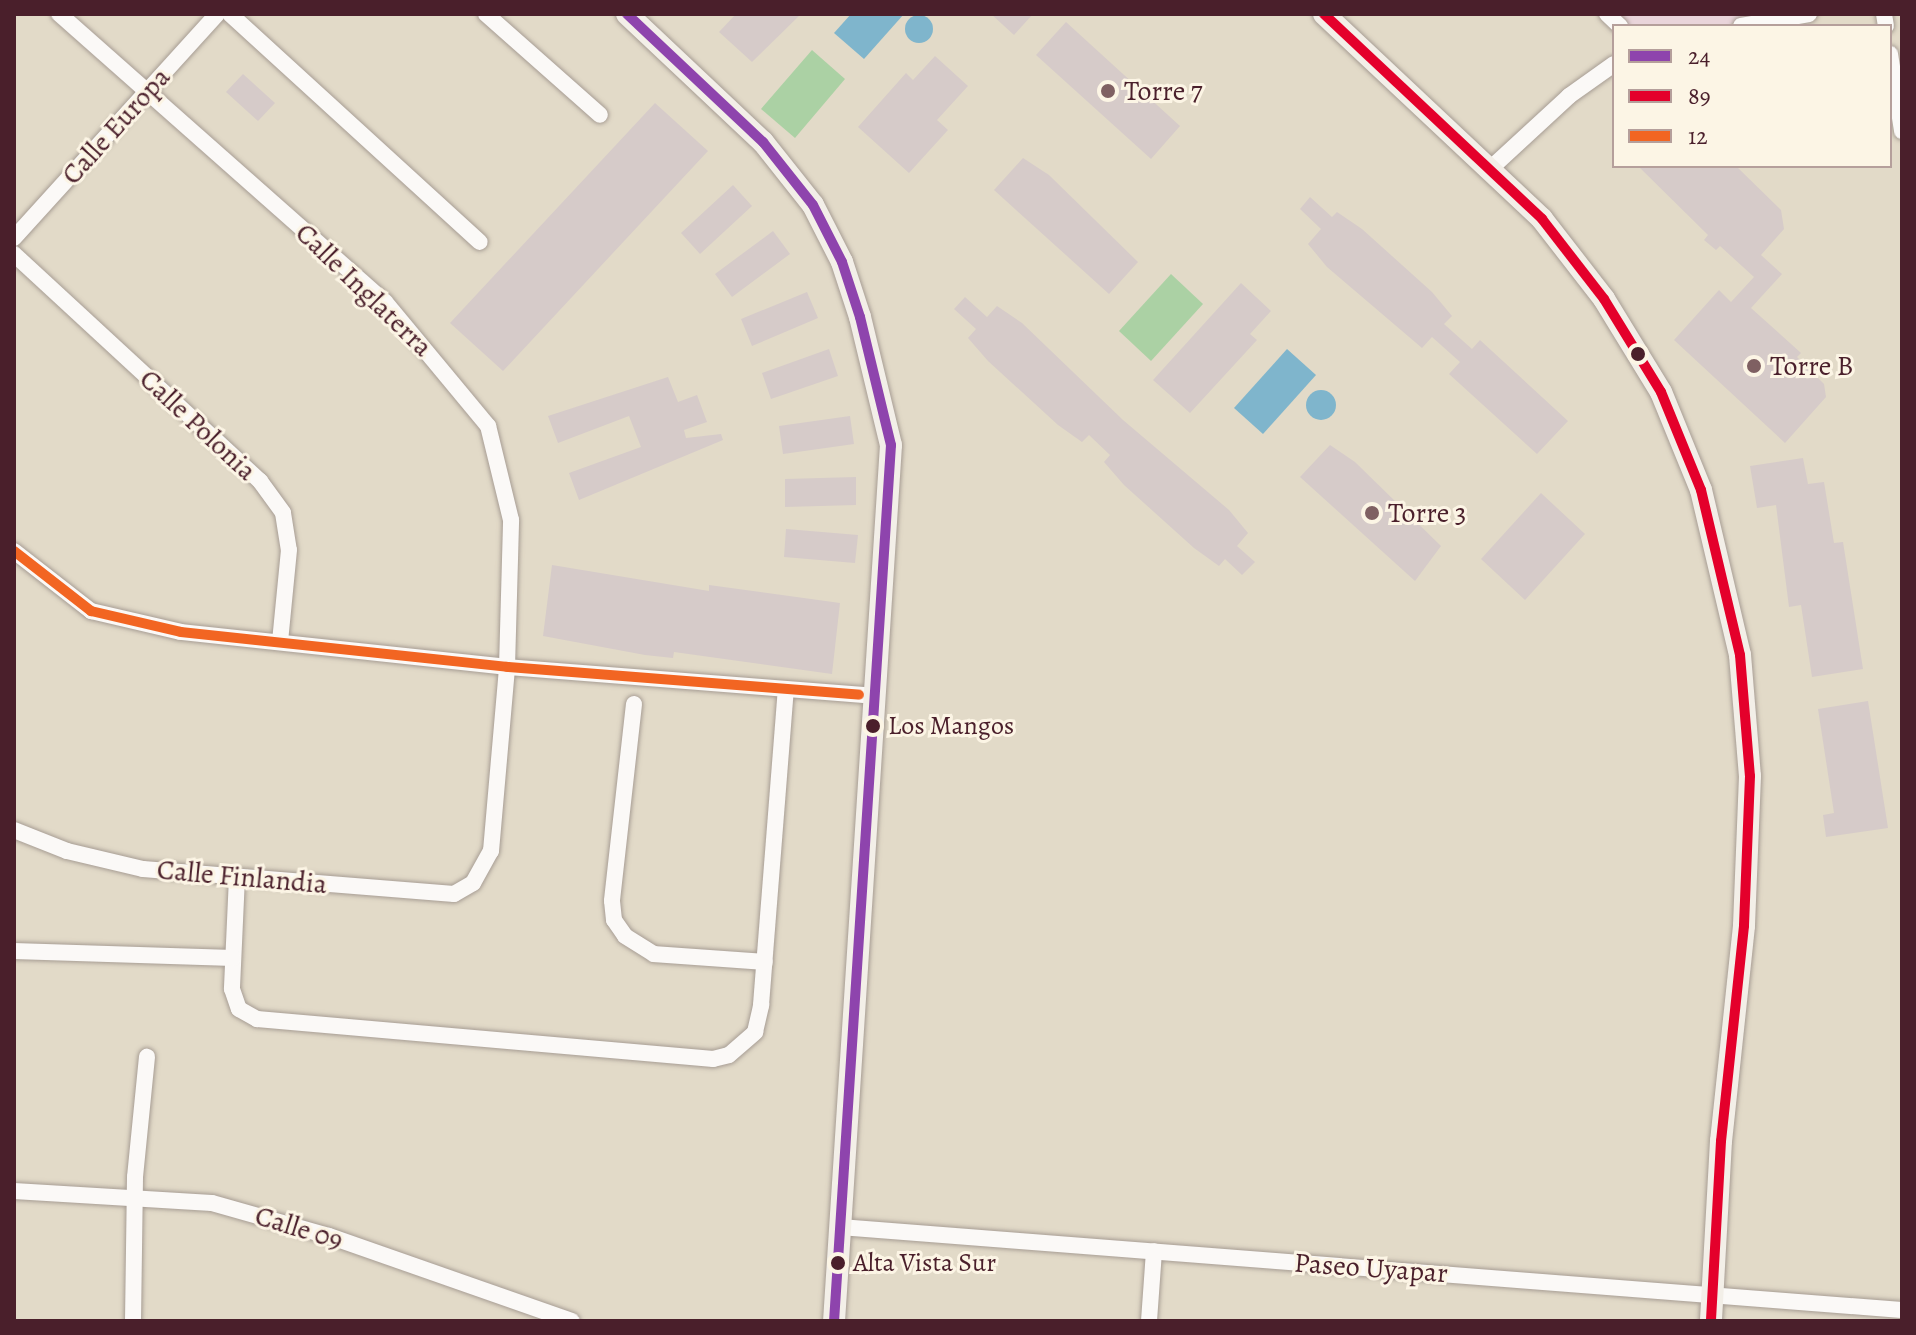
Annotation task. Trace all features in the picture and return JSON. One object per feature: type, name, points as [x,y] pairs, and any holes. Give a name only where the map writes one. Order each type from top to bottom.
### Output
[{"type":"street","name":"Calle Inglaterra","points":[[59,14],[385,302],[488,426],[511,520],[507,667],[491,851],[473,883]]},
{"type":"street","name":"Calle Europa","points":[[14,238],[217,14]]},
{"type":"street","points":[[230,14],[480,242]]},
{"type":"street","points":[[486,14],[600,115]]},
{"type":"street","points":[[627,14],[763,142],[813,205],[842,262],[880,386],[891,445],[834,1321]]},
{"type":"street","points":[[1324,14],[1542,219],[1604,299],[1661,392],[1701,490],[1740,655],[1750,776],[1747,846],[1721,1141],[1711,1321]]},
{"type":"street","points":[[1752,24],[1809,14]]},
{"type":"street","points":[[1490,169],[1569,96],[1612,65]]},
{"type":"street","points":[[1892,67],[1902,131]]},
{"type":"street","name":"Calle Polonia","points":[[14,254],[260,481],[283,513],[289,550],[280,641]]},
{"type":"street","points":[[14,551],[91,611],[181,632],[507,667],[875,696]]},
{"type":"street","points":[[237,877],[234,1000],[257,1019],[713,1059],[743,1046],[755,1032],[765,962],[786,690]]},
{"type":"street","points":[[634,704],[612,901],[614,920],[625,936],[654,954],[765,962]]},
{"type":"street","name":"Calle Finlandia","points":[[14,830],[67,851],[143,869],[435,895],[454,894],[473,883]]},
{"type":"street","points":[[14,951],[233,958]]},
{"type":"street","points":[[133,1321],[137,1198],[147,1057]]},
{"type":"street","name":"Calle 09","points":[[14,1191],[212,1203],[268,1216],[572,1321]]},
{"type":"street","name":"Paseo Uyapar","points":[[840,1227],[1902,1310]]},
{"type":"street","points":[[1149,1321],[1154,1251]]},
{"type":"shaded area","points":[[1612,14],[1786,14],[1729,24],[1623,24]]},
{"type":"green space","points":[[812,50],[845,79],[795,138],[761,109]]},
{"type":"green space","points":[[1171,274],[1203,304],[1151,361],[1119,331]]},
{"type":"water","points":[[851,14],[904,14],[864,59],[834,33]]},
{"type":"water","points":[[919,15],[929,19],[933,29],[929,39],[919,43],[909,39],[905,29],[909,19]]},
{"type":"water","points":[[1287,349],[1316,375],[1263,434],[1234,408]]},
{"type":"water","points":[[1321,390],[1331,395],[1336,405],[1331,415],[1321,420],[1311,415],[1306,405],[1311,395]]},
{"type":"building","points":[[736,14],[801,14],[752,62],[719,32]]},
{"type":"building","points":[[991,14],[1033,14],[1014,35]]},
{"type":"building","name":"Torre 7","points":[[1066,22],[1180,126],[1151,159],[1036,55]]},
{"type":"building","points":[[935,56],[968,86],[937,120],[948,130],[909,173],[858,127],[906,73],[913,80]]},
{"type":"building","points":[[243,74],[275,103],[258,121],[226,92]]},
{"type":"building","points":[[655,103],[708,151],[503,371],[450,323]]},
{"type":"building","points":[[1023,158],[1049,175],[1138,262],[1109,294],[994,190]]},
{"type":"building","points":[[1640,168],[1738,168],[1781,210],[1784,229],[1761,255],[1782,274],[1751,308],[1801,353],[1797,357],[1824,384],[1826,397],[1785,443],[1674,340],[1719,290],[1731,302],[1754,277],[1720,246],[1716,250],[1704,240],[1708,235]]},
{"type":"building","points":[[733,185],[752,206],[700,254],[681,233]]},
{"type":"building","points":[[1310,197],[1332,217],[1337,212],[1362,229],[1432,292],[1452,316],[1444,324],[1472,349],[1480,340],[1568,421],[1537,454],[1449,374],[1460,362],[1432,337],[1422,348],[1327,267],[1308,244],[1321,229],[1300,209]]},
{"type":"building","points":[[773,231],[790,254],[732,297],[715,274]]},
{"type":"building","points":[[1241,283],[1271,311],[1250,334],[1257,340],[1190,413],[1153,380]]},
{"type":"building","points":[[807,292],[818,318],[752,346],[741,319]]},
{"type":"building","points":[[965,297],[987,317],[997,306],[1022,323],[1123,420],[1229,510],[1248,533],[1237,546],[1255,562],[1242,575],[1225,559],[1219,566],[1194,548],[1124,485],[1104,462],[1110,455],[1089,435],[1082,442],[1058,425],[988,361],[968,338],[976,329],[954,309]]},
{"type":"building","points":[[829,349],[838,376],[771,399],[762,373]]},
{"type":"building","points":[[668,377],[678,402],[697,395],[707,422],[684,430],[686,438],[721,434],[723,440],[579,500],[569,473],[641,447],[629,416],[558,443],[548,416]]},
{"type":"building","points":[[850,416],[854,444],[783,454],[779,426]]},
{"type":"building","name":"Torre 3","points":[[1330,445],[1355,462],[1441,546],[1415,581],[1300,477]]},
{"type":"building","points":[[1803,458],[1808,484],[1824,482],[1834,543],[1843,542],[1863,669],[1812,677],[1801,605],[1789,607],[1776,505],[1757,508],[1750,466]]},
{"type":"building","points":[[856,477],[856,505],[785,507],[785,479]]},
{"type":"building","points":[[1541,493],[1585,534],[1525,600],[1481,559]]},
{"type":"building","points":[[786,529],[858,535],[855,563],[784,557]]},
{"type":"building","points":[[552,565],[709,591],[709,585],[840,603],[832,674],[674,652],[673,658],[645,655],[543,636]]},
{"type":"building","points":[[1868,701],[1888,828],[1826,837],[1823,815],[1834,813],[1818,709]]},
{"type":"transit line","name":"24","points":[[627,14],[763,142],[813,205],[842,262],[860,317],[891,445],[834,1321]]},
{"type":"transit line","name":"89","points":[[1324,14],[1542,219],[1604,299],[1661,392],[1701,490],[1740,655],[1750,776],[1744,926],[1721,1141],[1711,1321]]},
{"type":"transit line","name":"12","points":[[14,551],[91,611],[181,632],[507,667],[859,695]]},
{"type":"place","name":"Torre 7","points":[[1108,91]]},
{"type":"place","name":"Torre B","points":[[1754,366]]},
{"type":"place","name":"Torre 3","points":[[1372,513]]},
{"type":"place","name":"Los Mangos","points":[[873,726]]},
{"type":"place","name":"Alta Vista Sur","points":[[838,1263]]}]
